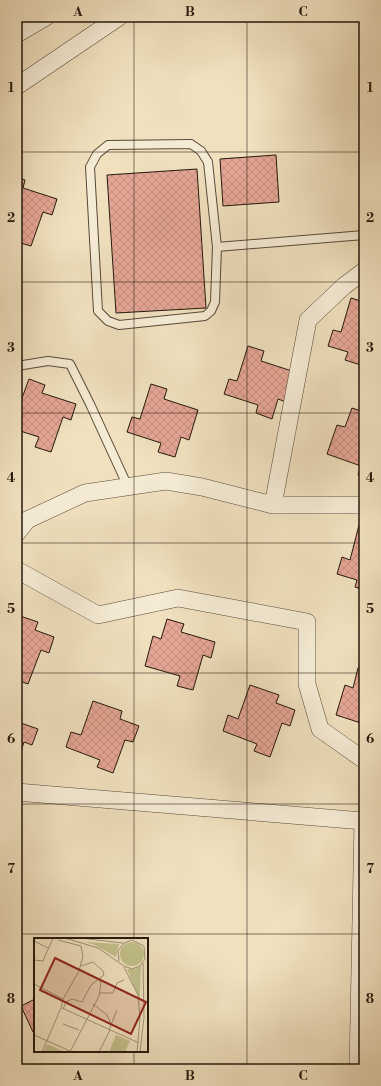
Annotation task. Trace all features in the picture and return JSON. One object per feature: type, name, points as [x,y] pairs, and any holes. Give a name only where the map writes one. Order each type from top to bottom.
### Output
[{"type":"street","points":[[17,34],[46,17]]},
{"type":"street","points":[[17,86],[119,17]]},
{"type":"street","points":[[273,505],[308,320],[344,286],[364,271]]},
{"type":"street","points":[[17,533],[27,520],[86,493],[166,481],[202,487],[273,505],[364,505]]},
{"type":"street","points":[[17,570],[98,615],[178,598],[307,622],[307,684],[320,729],[364,760]]},
{"type":"street","points":[[17,792],[364,821],[358,1069]]},
{"type":"lane","points":[[191,144],[201,151],[208,162],[217,247],[215,302],[212,311],[205,316],[119,325],[108,321],[98,311],[90,167],[97,154],[108,145],[191,144]]},
{"type":"lane","points":[[217,247],[364,235]]},
{"type":"lane","points":[[17,366],[48,361],[70,364],[128,487]]},
{"type":"building","points":[[276,155],[279,202],[223,206],[220,159]]},
{"type":"building","points":[[197,169],[206,308],[116,313],[107,175]]},
{"type":"building","points":[[17,177],[25,180],[23,188],[57,199],[52,215],[43,212],[31,246],[17,242]]},
{"type":"building","points":[[351,298],[364,302],[364,366],[345,360],[348,352],[328,346],[333,330],[341,332]]},
{"type":"building","points":[[248,346],[264,351],[261,361],[295,372],[286,402],[278,399],[272,419],[256,413],[258,405],[224,394],[229,379],[237,381]]},
{"type":"building","points":[[29,379],[45,385],[42,393],[76,404],[71,420],[63,417],[51,452],[35,447],[39,437],[17,430],[17,397],[22,398]]},
{"type":"building","points":[[151,384],[167,389],[164,399],[198,410],[189,440],[181,437],[175,457],[158,452],[161,443],[127,432],[132,417],[140,419]]},
{"type":"building","points":[[352,408],[364,412],[364,478],[358,475],[361,466],[327,454],[337,425],[345,427]]},
{"type":"building","points":[[359,525],[364,527],[364,590],[355,587],[357,580],[337,574],[342,557],[350,560]]},
{"type":"building","points":[[17,615],[38,622],[35,630],[54,637],[49,653],[41,650],[28,684],[17,680]]},
{"type":"building","points":[[167,619],[184,624],[181,632],[215,642],[211,658],[203,655],[193,690],[177,686],[180,676],[145,666],[153,636],[161,639]]},
{"type":"building","points":[[358,668],[364,669],[364,724],[336,715],[345,685],[353,688]]},
{"type":"building","points":[[250,685],[279,695],[276,703],[295,710],[290,726],[282,723],[270,757],[254,751],[257,744],[223,731],[228,715],[238,719]]},
{"type":"building","points":[[93,701],[122,711],[120,719],[139,726],[133,742],[125,740],[113,773],[97,767],[100,760],[66,747],[71,732],[81,735]]},
{"type":"building","points":[[17,713],[21,714],[18,722],[38,729],[32,745],[24,742],[17,764]]},
{"type":"building","points":[[34,1000],[33,1032],[21,1006]]}]
